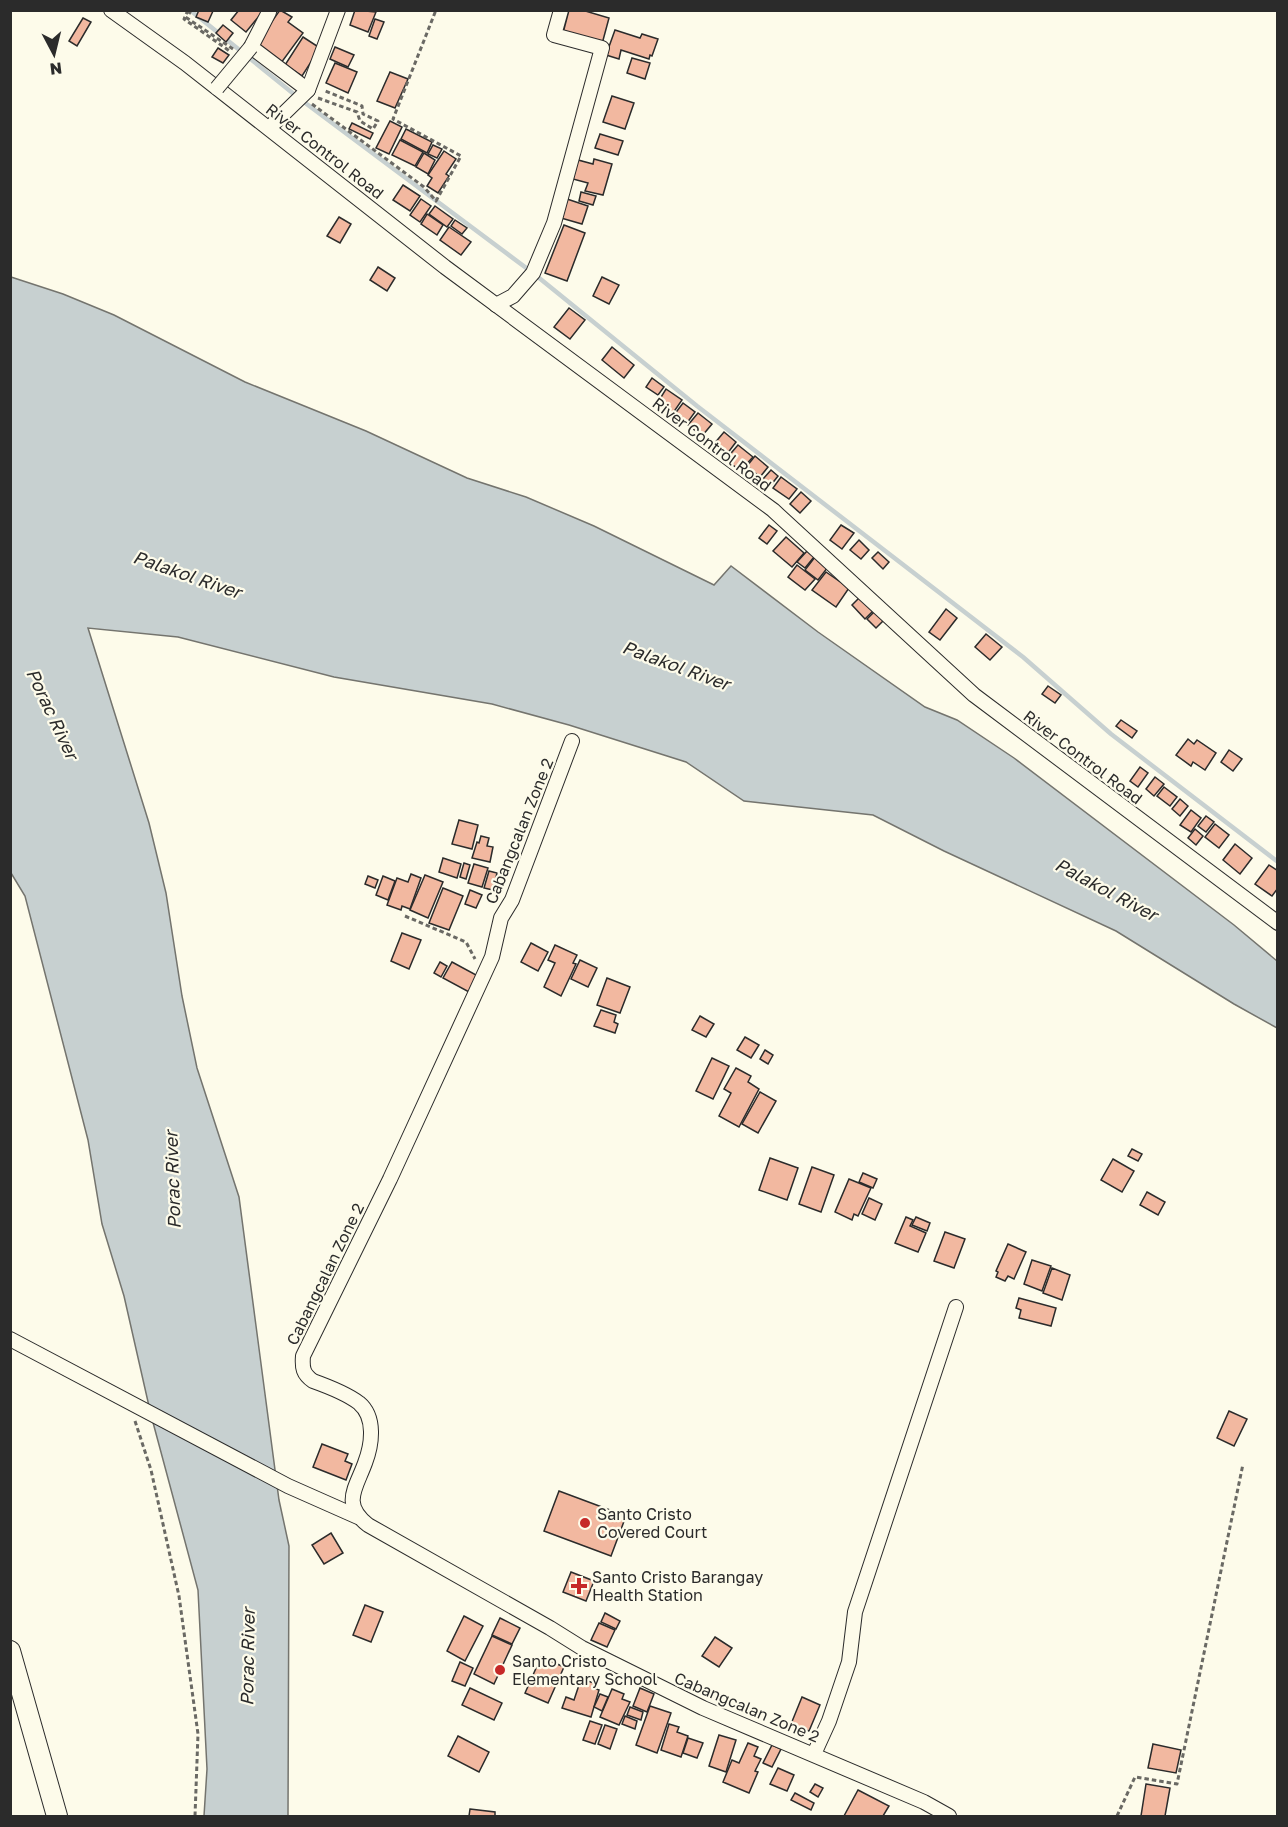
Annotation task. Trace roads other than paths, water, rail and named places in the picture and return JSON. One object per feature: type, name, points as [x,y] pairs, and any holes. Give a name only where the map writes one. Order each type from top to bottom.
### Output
[{"type":"street","name":"River Control Road","points":[[111,10],[185,63],[496,305],[773,510],[974,695],[1278,923]]},
{"type":"street","points":[[269,128],[309,93],[338,10]]},
{"type":"street","points":[[496,305],[513,296],[533,273],[554,223],[603,48],[554,35],[561,10]]},
{"type":"street","points":[[217,88],[250,46],[269,12]]},
{"type":"street","points":[[250,46],[309,93]]},
{"type":"street","name":"Cabangcalan Zone 2","points":[[572,741],[512,900],[501,918],[492,957],[390,1179],[303,1356],[303,1370],[306,1376],[358,1402],[369,1417],[370,1443],[365,1464],[353,1493],[353,1505],[358,1517],[457,1577],[582,1648],[703,1708],[924,1802],[949,1816]]},
{"type":"street","points":[[814,1754],[829,1721],[849,1662],[855,1612],[956,1307]]},
{"type":"street","points":[[10,1339],[288,1486],[358,1517]]},
{"type":"street","points":[[10,1651],[57,1816]]},
{"type":"water","points":[[11,277],[63,294],[114,315],[245,382],[366,431],[467,478],[526,497],[594,526],[714,585],[731,566],[818,632],[925,707],[957,720],[1014,758],[1234,925],[1277,961],[1277,1028],[1116,931],[944,851],[873,815],[744,801],[686,762],[569,725],[492,704],[334,677],[178,637],[88,628],[149,823],[166,893],[182,996],[197,1068],[239,1197],[279,1500],[289,1546],[288,1816],[204,1816],[207,1769],[198,1590],[151,1415],[124,1296],[102,1224],[88,1140],[25,896],[11,873]]},
{"type":"waterway","points":[[190,10],[300,99],[533,273],[697,406],[1023,657],[1111,734],[1278,862]]},
{"type":"place","name":"Santo Cristo Covered Court","points":[[585,1523]]},
{"type":"place","name":"Santo Cristo Barangay Health Station","points":[[579,1586]]},
{"type":"place","name":"Santo Cristo Elementary School","points":[[500,1670]]},
{"type":"water label","name":"Palakol River","points":[[187,575]]},
{"type":"water label","name":"Palakol River","points":[[676,666]]},
{"type":"water label","name":"Porac River","points":[[52,714]]},
{"type":"water label","name":"Palakol River","points":[[1106,890]]},
{"type":"water label","name":"Porac River","points":[[173,1180]]},
{"type":"water label","name":"Porac River","points":[[248,1657]]}]
